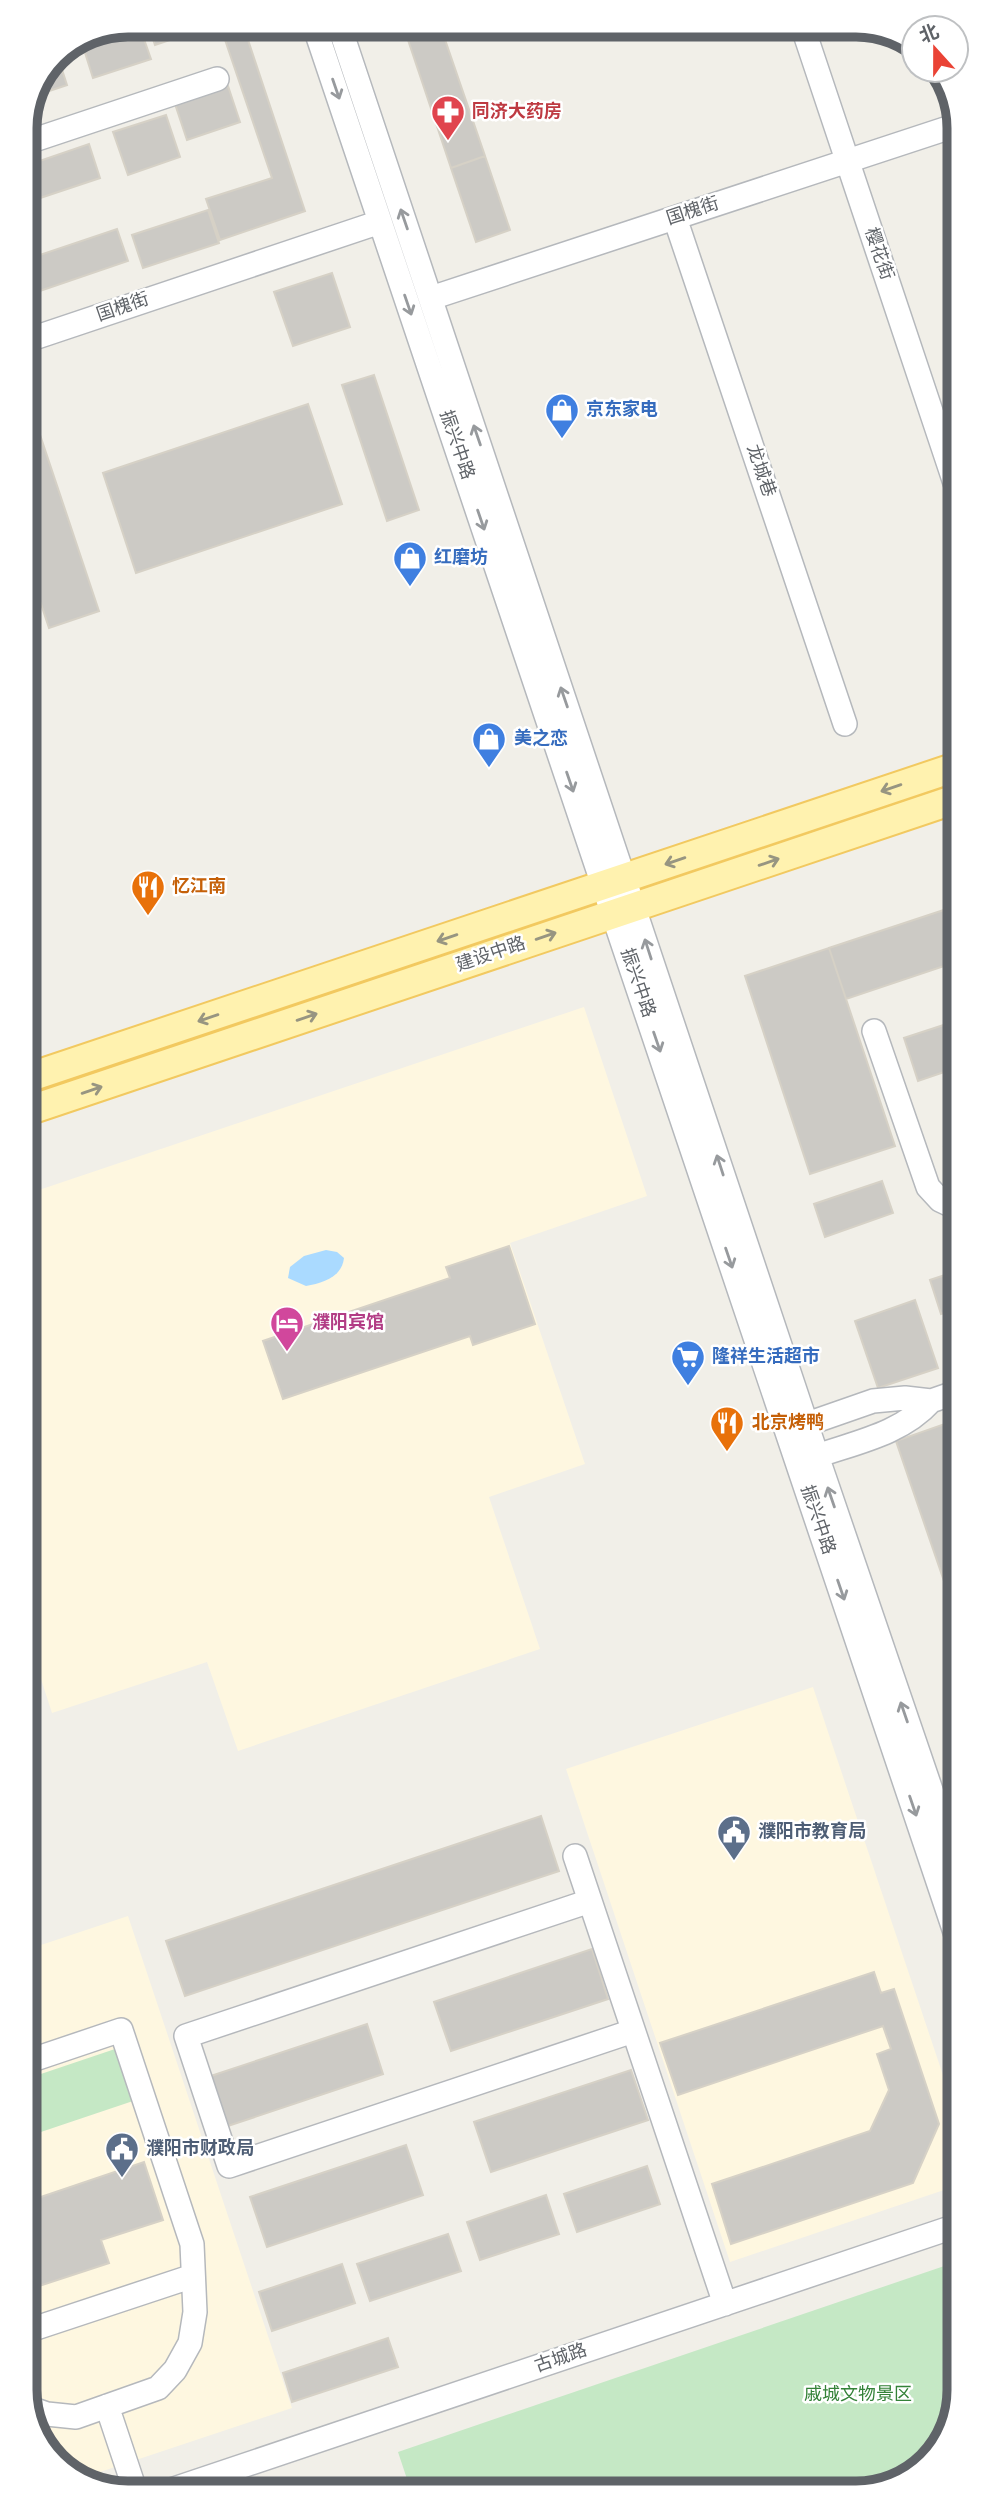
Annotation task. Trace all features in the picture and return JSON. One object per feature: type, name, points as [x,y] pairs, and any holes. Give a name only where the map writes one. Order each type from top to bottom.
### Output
[{"type":"main road","name":"建设中路","points":[[37,1075],[947,770]]},
{"type":"main road","name":"建设中路","points":[[37,1108],[947,802]]},
{"type":"street","name":"振兴中路","points":[[318,37],[380,222],[615,881]]},
{"type":"street","name":"振兴中路","points":[[343,37],[431,299],[624,910],[947,1907]]},
{"type":"street","name":"樱花街","points":[[806,37],[947,459]]},
{"type":"street","points":[[37,139],[217,79]]},
{"type":"street","name":"国槐街","points":[[431,299],[947,128]]},
{"type":"street","name":"龙城巷","points":[[676,218],[845,723]]},
{"type":"street","name":"国槐街","points":[[37,337],[380,222]]},
{"type":"street","name":"振兴中路","points":[[624,910],[807,1424],[947,1838]]},
{"type":"street","points":[[874,1031],[928,1186],[940,1200],[947,1203]]},
{"type":"street","points":[[807,1424],[873,1401],[905,1398],[930,1401],[947,1396]]},
{"type":"street","points":[[817,1456],[902,1426],[918,1415],[930,1401]]},
{"type":"street","points":[[575,1856],[724,2304]]},
{"type":"street","points":[[590,1900],[186,2036],[229,2166],[633,2031]]},
{"type":"street","points":[[37,2058],[121,2031],[192,2244],[195,2312],[190,2343],[175,2370],[158,2388],[76,2417],[40,2412]]},
{"type":"street","name":"古城路","points":[[227,2481],[724,2304],[947,2229]]},
{"type":"street","points":[[37,2328],[193,2276]]},
{"type":"street","points":[[107,2406],[132,2481]]},
{"type":"shaded area","name":"濮阳宾馆","points":[[584,1007],[647,1196],[510,1243],[585,1464],[489,1497],[540,1649],[238,1751],[207,1662],[52,1713],[37,1667],[37,1191]]},
{"type":"shaded area","points":[[813,1687],[947,2087],[947,2189],[730,2262],[566,1769]]},
{"type":"shaded area","name":"濮阳市财政局","points":[[128,1916],[292,2408],[93,2474],[72,2462],[56,2446],[42,2419],[38,2402],[37,1946]]},
{"type":"green space","points":[[115,2049],[133,2101],[37,2133],[37,2075]]},
{"type":"green space","name":"戚城文物景区","points":[[947,2265],[946,2408],[935,2436],[916,2459],[896,2472],[874,2480],[408,2481],[398,2452]]},
{"type":"water","points":[[326,1250],[337,1252],[344,1258],[336,1274],[325,1281],[306,1286],[288,1278],[290,1267],[304,1256]]},
{"type":"building","points":[[143,37],[151,59],[93,78],[84,48],[116,38]]},
{"type":"building","points":[[152,37],[179,37],[155,45]]},
{"type":"building","points":[[224,37],[247,37],[305,211],[220,240],[206,199],[272,178]]},
{"type":"building","points":[[407,37],[444,37],[485,156],[451,168]]},
{"type":"building","points":[[61,67],[67,85],[44,93]]},
{"type":"building","points":[[228,86],[240,122],[187,140],[175,104]]},
{"type":"building","points":[[166,115],[180,157],[128,175],[113,132]]},
{"type":"building","points":[[89,144],[100,178],[37,199],[37,162]]},
{"type":"building","points":[[485,156],[510,230],[476,242],[451,168]]},
{"type":"building","points":[[208,210],[219,243],[143,268],[132,235]]},
{"type":"building","points":[[117,229],[128,261],[37,292],[37,256]]},
{"type":"building","points":[[332,273],[350,327],[293,346],[274,292]]},
{"type":"building","points":[[374,375],[419,510],[387,521],[342,385]]},
{"type":"building","points":[[308,404],[342,504],[136,573],[103,473]]},
{"type":"building","points":[[37,426],[99,611],[49,628],[37,592]]},
{"type":"building","points":[[947,909],[947,965],[846,999],[829,948]]},
{"type":"building","points":[[829,948],[895,1146],[810,1174],[745,976]]},
{"type":"building","points":[[947,1024],[947,1071],[918,1081],[904,1038]]},
{"type":"building","points":[[882,1181],[893,1213],[825,1237],[814,1204]]},
{"type":"building","points":[[509,1246],[535,1324],[473,1345],[470,1336],[283,1399],[263,1341],[450,1278],[446,1267]]},
{"type":"building","points":[[947,1274],[947,1312],[941,1314],[930,1280]]},
{"type":"building","points":[[915,1300],[938,1368],[878,1388],[855,1321]]},
{"type":"building","points":[[947,1423],[947,1590],[896,1441]]},
{"type":"building","points":[[541,1816],[559,1871],[185,1996],[166,1941]]},
{"type":"building","points":[[592,1949],[608,1999],[451,2051],[434,2002]]},
{"type":"building","points":[[874,1972],[881,1993],[894,1989],[939,2124],[913,2183],[731,2244],[712,2184],[870,2131],[889,2090],[877,2054],[891,2049],[883,2026],[678,2095],[660,2043]]},
{"type":"building","points":[[367,2024],[383,2074],[228,2126],[211,2076]]},
{"type":"building","points":[[631,2070],[648,2120],[491,2172],[474,2122]]},
{"type":"building","points":[[406,2145],[423,2195],[267,2247],[250,2197]]},
{"type":"building","points":[[144,2162],[163,2220],[101,2240],[109,2263],[37,2287],[37,2198]]},
{"type":"building","points":[[647,2166],[660,2204],[577,2232],[564,2194]]},
{"type":"building","points":[[546,2195],[559,2234],[480,2260],[467,2222]]},
{"type":"building","points":[[448,2234],[461,2271],[370,2301],[357,2264]]},
{"type":"building","points":[[342,2264],[355,2303],[272,2331],[259,2292]]},
{"type":"building","points":[[388,2338],[398,2367],[292,2402],[283,2373]]},
{"type":"place","name":"同济大药房","points":[[448,142]]},
{"type":"place","name":"京东家电","points":[[562,440]]},
{"type":"place","name":"红磨坊","points":[[410,588]]},
{"type":"place","name":"美之恋","points":[[489,769]]},
{"type":"place","name":"忆江南","points":[[148,917]]},
{"type":"place","name":"濮阳宾馆","points":[[287,1353]]},
{"type":"place","name":"隆祥生活超市","points":[[688,1387]]},
{"type":"place","name":"北京烤鸭","points":[[727,1453]]},
{"type":"place","name":"濮阳市教育局","points":[[734,1862]]},
{"type":"place","name":"濮阳市财政局","points":[[122,2179]]}]
